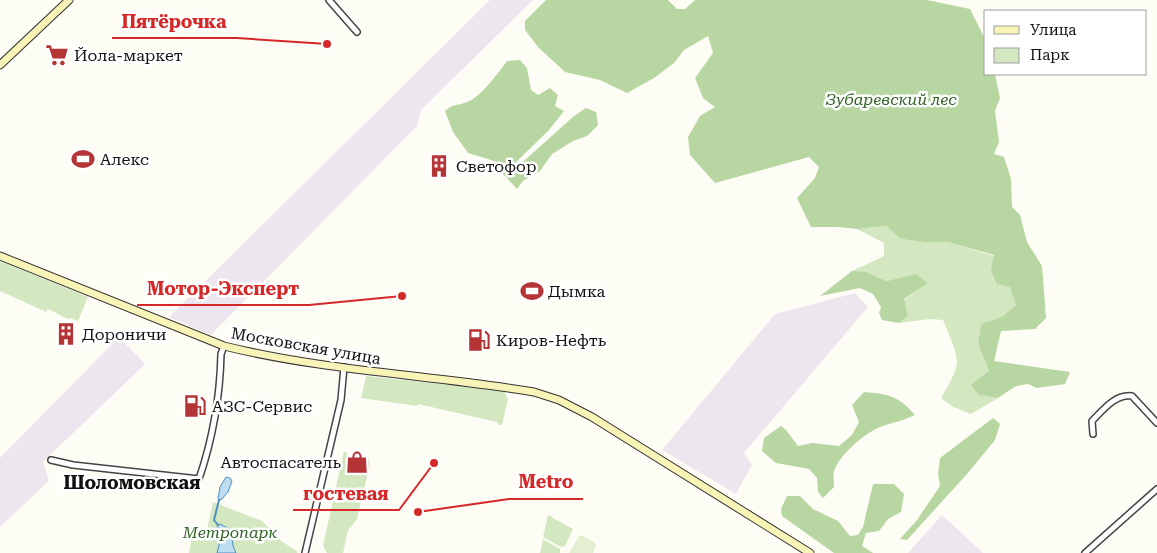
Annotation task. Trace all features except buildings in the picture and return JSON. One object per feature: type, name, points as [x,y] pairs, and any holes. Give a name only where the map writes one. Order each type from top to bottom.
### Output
[{"type":"main road","points":[[0,65],[69,0]]},
{"type":"main road","name":"Московская улица","points":[[0,256],[224,346],[253,354],[534,392],[559,400],[592,417],[810,553]]},
{"type":"street","points":[[329,0],[357,32]]},
{"type":"street","points":[[50,460],[73,465],[199,479],[208,450],[217,408],[221,354],[224,346]]},
{"type":"street","points":[[305,553],[341,400],[344,367]]},
{"type":"street","points":[[1093,434],[1092,421],[1112,401],[1125,395],[1132,396],[1157,423]]},
{"type":"street","points":[[1085,553],[1157,489]]},
{"type":"shaded area","points":[[490,0],[533,0],[421,110],[417,126],[211,335],[169,317]]},
{"type":"shaded area","points":[[855,293],[868,307],[744,453],[752,465],[736,494],[662,450],[775,314]]},
{"type":"shaded area","points":[[119,337],[145,364],[43,462],[49,481],[0,527],[0,458]]},
{"type":"shaded area","points":[[942,515],[983,553],[908,553]]},
{"type":"green space","name":"Зубаревский лес","points":[[546,0],[668,0],[677,9],[685,9],[695,0],[927,0],[970,9],[984,37],[984,75],[995,75],[1000,98],[995,111],[999,142],[994,154],[1004,157],[1011,179],[1012,207],[1020,215],[1027,242],[1042,266],[1046,318],[1035,329],[1001,331],[994,361],[1070,372],[1065,384],[1037,388],[1028,384],[1016,386],[998,398],[979,395],[971,385],[989,371],[978,344],[981,324],[1003,316],[1016,305],[1010,287],[997,284],[991,270],[994,255],[947,242],[901,239],[886,226],[857,229],[811,227],[797,198],[815,178],[819,167],[809,157],[715,183],[690,155],[688,137],[700,116],[715,107],[703,98],[695,78],[713,53],[708,36],[684,50],[674,63],[654,78],[627,93],[600,80],[565,72],[538,47],[525,30],[525,21]]},
{"type":"green space","points":[[520,60],[527,68],[531,90],[538,95],[550,88],[558,95],[555,106],[564,111],[548,131],[512,166],[515,169],[574,116],[586,108],[596,112],[598,125],[587,136],[573,141],[552,154],[540,171],[523,181],[517,189],[503,174],[501,163],[468,153],[453,132],[445,111],[448,108],[472,100],[489,84],[507,61]]},
{"type":"green space","points":[[886,226],[901,239],[947,242],[994,256],[1010,286],[1016,305],[1003,316],[981,324],[978,344],[989,371],[979,395],[998,398],[971,414],[953,407],[941,398],[957,366],[953,346],[943,320],[929,319],[899,323],[908,316],[904,300],[927,283],[916,275],[887,281],[852,271],[884,256],[884,243],[857,229]]},
{"type":"green space","points":[[0,261],[88,297],[78,321],[68,319],[48,309],[46,312],[0,291]]},
{"type":"green space","points":[[852,271],[865,272],[887,281],[916,274],[928,283],[904,299],[908,316],[899,323],[882,320],[879,313],[881,307],[873,294],[860,288],[820,296]]},
{"type":"green space","points":[[366,376],[504,391],[508,399],[502,425],[499,425],[497,422],[418,404],[417,406],[361,398]]},
{"type":"green space","points":[[864,392],[893,397],[904,404],[915,415],[878,428],[852,447],[836,466],[834,487],[823,498],[818,492],[817,478],[809,469],[776,463],[762,451],[764,438],[781,426],[798,446],[813,443],[839,446],[852,435],[859,422],[852,405]]},
{"type":"green space","points":[[993,418],[1000,424],[995,440],[907,540],[900,539],[917,520],[940,486],[938,474],[940,458]]},
{"type":"green space","points":[[344,451],[348,456],[361,459],[364,456],[368,457],[370,464],[357,519],[348,530],[343,553],[327,553],[323,546]]},
{"type":"green space","points":[[873,484],[894,484],[904,494],[901,512],[888,519],[879,531],[866,533],[862,546],[873,553],[834,553],[782,516],[781,509],[787,496],[800,496],[813,509],[838,521],[850,536],[858,535],[863,527]]},
{"type":"green space","name":"Метропарк","points":[[213,502],[262,521],[281,541],[297,551],[297,553],[189,553],[194,526],[207,529]]},
{"type":"green space","points":[[548,515],[573,529],[565,546],[561,547],[543,537]]},
{"type":"green space","points":[[579,536],[594,542],[596,546],[593,553],[569,553]]},
{"type":"green space","points":[[543,539],[560,549],[560,553],[540,553]]},
{"type":"water","points":[[226,477],[232,481],[228,492],[221,500],[218,499],[220,487]]},
{"type":"water","points":[[220,524],[231,530],[236,553],[217,553],[220,541],[217,526]]},
{"type":"waterway","points":[[218,525],[214,520],[219,500]]},
{"type":"place","name":"Пятёрочка","points":[[327,44]]},
{"type":"place","name":"Йола-маркет","points":[[57,55]]},
{"type":"place","name":"Алекс","points":[[83,159]]},
{"type":"place","name":"Светофор","points":[[439,166]]},
{"type":"place","name":"Дымка","points":[[532,291]]},
{"type":"place","name":"Мотор-Эксперт","points":[[402,296]]},
{"type":"place","name":"Дороничи","points":[[66,334]]},
{"type":"place","name":"Киров-Нефть","points":[[479,340]]},
{"type":"place","name":"АЗС-Сервис","points":[[195,406]]},
{"type":"place","name":"Автоспасатель","points":[[357,462]]},
{"type":"place","name":"гостевая","points":[[434,463]]},
{"type":"place","name":"Metro","points":[[418,512]]},
{"type":"district","name":"Шоломовская","points":[[132,482]]}]
